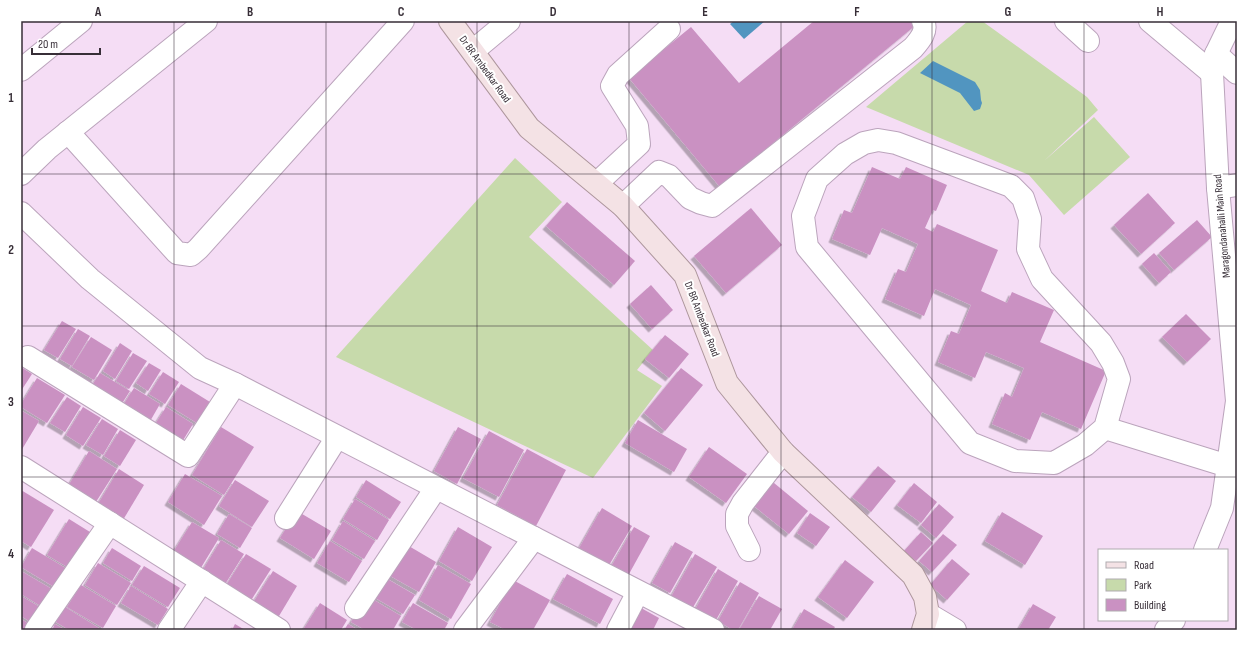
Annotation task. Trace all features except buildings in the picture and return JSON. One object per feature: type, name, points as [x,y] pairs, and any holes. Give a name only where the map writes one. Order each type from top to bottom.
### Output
[{"type":"main road","name":"Dr BR Ambedkar Road","points":[[450,21],[529,128],[623,206],[685,275],[727,383],[783,452],[912,575],[924,597],[926,622]]},
{"type":"street","points":[[21,70],[81,21]]},
{"type":"street","points":[[21,174],[47,149],[206,21]]},
{"type":"street","points":[[68,132],[177,253],[190,255],[198,249],[404,21]]},
{"type":"street","points":[[473,51],[508,21]]},
{"type":"street","points":[[623,206],[659,172],[669,176],[690,198],[712,206],[913,48],[922,37],[925,25],[923,21]]},
{"type":"street","points":[[1066,21],[1088,41]]},
{"type":"street","points":[[1150,21],[1214,64],[1237,73]]},
{"type":"street","name":"Maragondanahalli Main Road","points":[[1206,549],[1222,508],[1237,401],[1228,186],[1214,64],[1232,21]]},
{"type":"street","points":[[597,183],[639,144],[636,126],[612,86],[618,75],[669,29]]},
{"type":"street","points":[[878,140],[896,143],[1011,186],[1023,198],[1030,219],[1028,249],[1042,279],[1101,343],[1113,362],[1119,379],[1105,428],[1085,444],[1054,463],[1015,461],[970,443],[807,247],[803,216],[817,179],[845,154],[864,143],[878,140]]},
{"type":"street","points":[[21,213],[90,279],[200,368],[235,384],[713,630]]},
{"type":"street","points":[[28,357],[188,456],[235,384]]},
{"type":"street","points":[[1105,428],[1228,466]]},
{"type":"street","points":[[286,518],[337,437]]},
{"type":"street","points":[[749,550],[737,526],[737,514],[743,503],[783,452]]},
{"type":"street","points":[[21,467],[280,630]]},
{"type":"street","points":[[356,608],[436,488]]},
{"type":"street","points":[[36,630],[110,523]]},
{"type":"street","points":[[465,630],[534,538]]},
{"type":"street","points":[[169,630],[202,581]]},
{"type":"street","points":[[618,630],[638,592]]},
{"type":"street","points":[[1166,630],[1173,621]]},
{"type":"street","points":[[926,622],[955,630]]},
{"type":"green space","points":[[968,21],[982,21],[1087,97],[1098,110],[1044,161],[1094,117],[1130,157],[1064,215],[1029,175],[866,107]]},
{"type":"green space","points":[[515,158],[562,202],[529,237],[653,350],[637,370],[662,386],[593,478],[336,357]]},
{"type":"water","points":[[734,21],[765,21],[744,39],[730,24]]},
{"type":"water","points":[[933,61],[975,82],[980,90],[982,103],[980,109],[974,111],[960,93],[920,73]]}]
